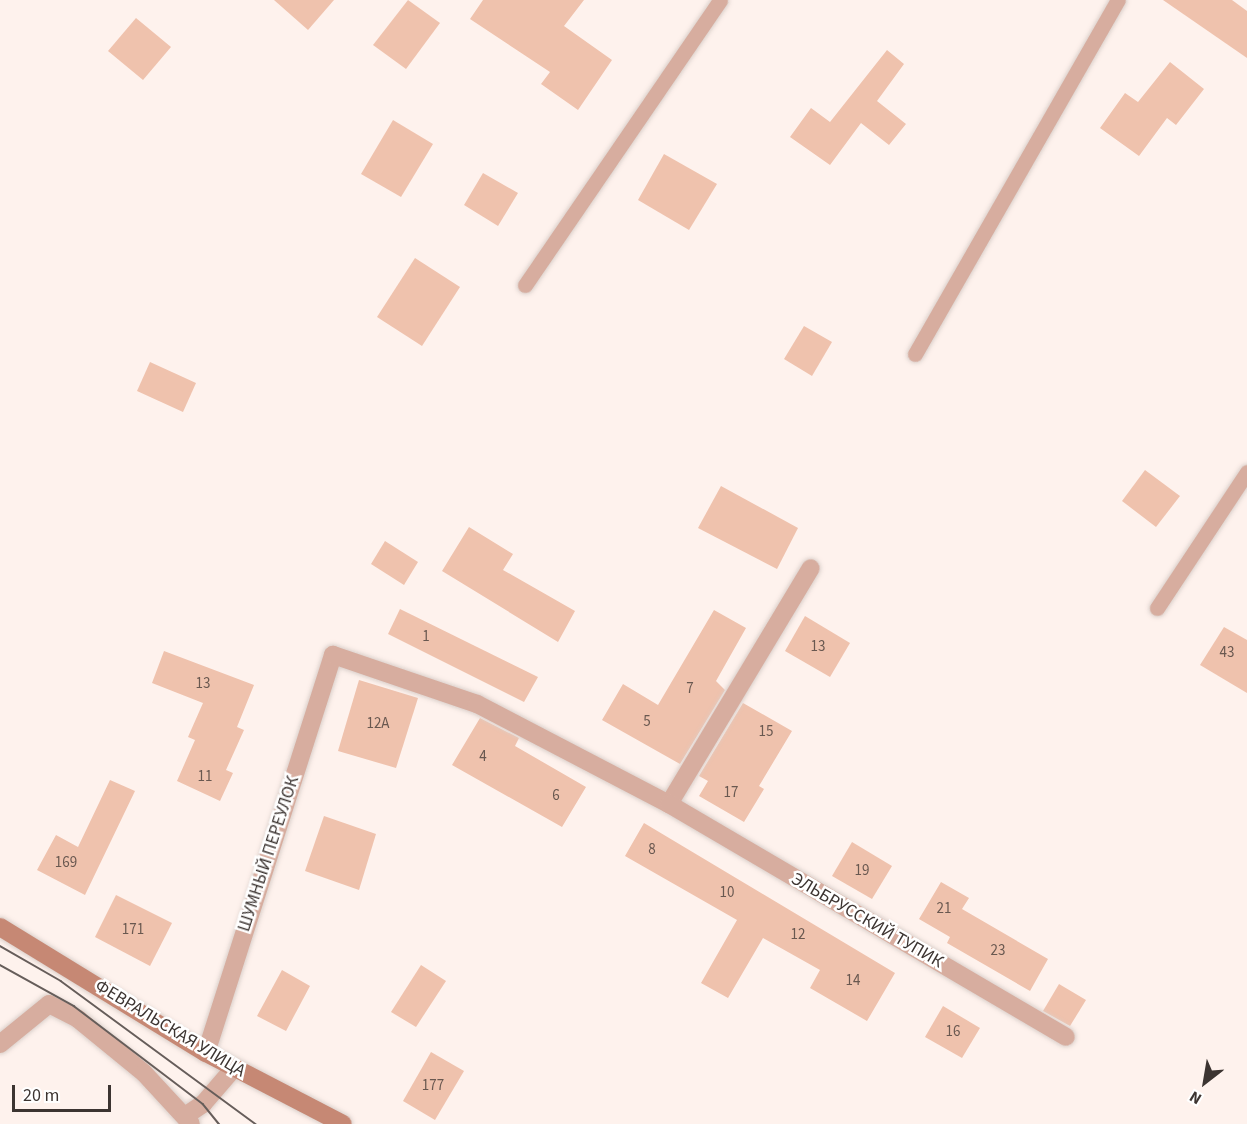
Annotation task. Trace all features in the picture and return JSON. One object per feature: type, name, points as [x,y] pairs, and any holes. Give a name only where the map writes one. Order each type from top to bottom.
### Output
[{"type":"street","points":[[669,804],[811,568]]},
{"type":"street","name":"ЭЛЬБРУССКИЙ ТУПИК","points":[[333,655],[477,704],[669,804],[1066,1037]]},
{"type":"street","name":"ШУМНЫЙ ПЕРЕУЛОК","points":[[206,1053],[333,655]]},
{"type":"street","name":"ФЕВРАЛЬСКАЯ УЛИЦА","points":[[0,927],[206,1053],[343,1124]]},
{"type":"street","points":[[0,1044],[49,1004],[78,1019],[136,1066],[188,1120],[234,1068]]},
{"type":"lane","points":[[525,285],[720,0]]},
{"type":"lane","points":[[915,354],[1118,0]]},
{"type":"lane","points":[[1157,608],[1247,472]]},
{"type":"building","points":[[274,0],[334,0],[308,30]]},
{"type":"building","points":[[408,0],[440,23],[406,69],[373,45]]},
{"type":"building","points":[[483,0],[584,0],[564,26],[612,60],[578,110],[541,84],[550,72],[470,19]]},
{"type":"building","points":[[1163,0],[1232,0],[1247,11],[1247,58]]},
{"type":"building","points":[[136,18],[171,47],[143,80],[108,51]]},
{"type":"building","points":[[887,50],[904,64],[877,101],[906,124],[889,145],[861,123],[830,165],[790,137],[811,108],[830,122]]},
{"type":"building","points":[[1170,62],[1204,89],[1176,125],[1167,118],[1139,156],[1100,128],[1125,93],[1138,102]]},
{"type":"building","points":[[393,120],[433,144],[401,197],[361,174]]},
{"type":"building","points":[[664,154],[717,184],[689,230],[638,200]]},
{"type":"building","points":[[483,173],[518,193],[498,226],[464,205]]},
{"type":"building","points":[[415,258],[460,287],[422,346],[377,317]]},
{"type":"building","points":[[804,326],[832,342],[812,376],[784,359]]},
{"type":"building","points":[[150,362],[196,383],[183,412],[137,391]]},
{"type":"building","points":[[1145,470],[1180,496],[1156,527],[1122,501]]},
{"type":"building","points":[[721,486],[798,528],[777,569],[698,528]]},
{"type":"building","points":[[469,527],[513,554],[503,570],[575,611],[558,642],[442,571]]},
{"type":"building","points":[[385,541],[418,562],[404,585],[371,564]]},
{"type":"building","points":[[400,609],[538,677],[524,702],[388,634]]},
{"type":"building","points":[[714,610],[746,628],[716,681],[725,690],[680,764],[602,720],[623,684],[658,705]]},
{"type":"building","points":[[805,616],[850,643],[830,677],[785,651]]},
{"type":"building","points":[[1224,627],[1247,640],[1247,693],[1200,665]]},
{"type":"building","points":[[164,651],[254,685],[237,727],[244,730],[226,770],[233,773],[220,801],[177,781],[195,740],[188,737],[203,703],[152,683]]},
{"type":"building","points":[[359,680],[418,698],[396,768],[338,751]]},
{"type":"building","points":[[743,703],[792,731],[759,786],[764,789],[744,822],[699,796],[708,781],[699,776]]},
{"type":"building","points":[[480,718],[519,738],[515,746],[586,787],[562,827],[452,765]]},
{"type":"building","points":[[110,780],[135,791],[85,895],[37,870],[56,835],[78,847]]},
{"type":"building","points":[[324,816],[376,834],[359,890],[305,871]]},
{"type":"building","points":[[644,823],[895,973],[867,1021],[810,988],[820,970],[763,938],[728,998],[701,983],[737,920],[625,856]]},
{"type":"building","points":[[852,842],[892,866],[872,899],[832,876]]},
{"type":"building","points":[[941,882],[969,898],[962,909],[1048,959],[1030,991],[947,943],[950,937],[919,919]]},
{"type":"building","points":[[116,895],[172,923],[150,966],[95,937]]},
{"type":"building","points":[[421,965],[446,981],[416,1027],[391,1012]]},
{"type":"building","points":[[282,970],[310,986],[286,1031],[257,1016]]},
{"type":"building","points":[[1059,984],[1086,1000],[1070,1026],[1043,1011]]},
{"type":"building","points":[[943,1006],[980,1028],[962,1058],[925,1037]]},
{"type":"building","points":[[431,1052],[464,1071],[435,1120],[403,1101]]},
{"type":"tram line","points":[[0,946],[61,981],[256,1124]]},
{"type":"tram line","points":[[0,965],[74,1006],[203,1104],[219,1124]]}]
